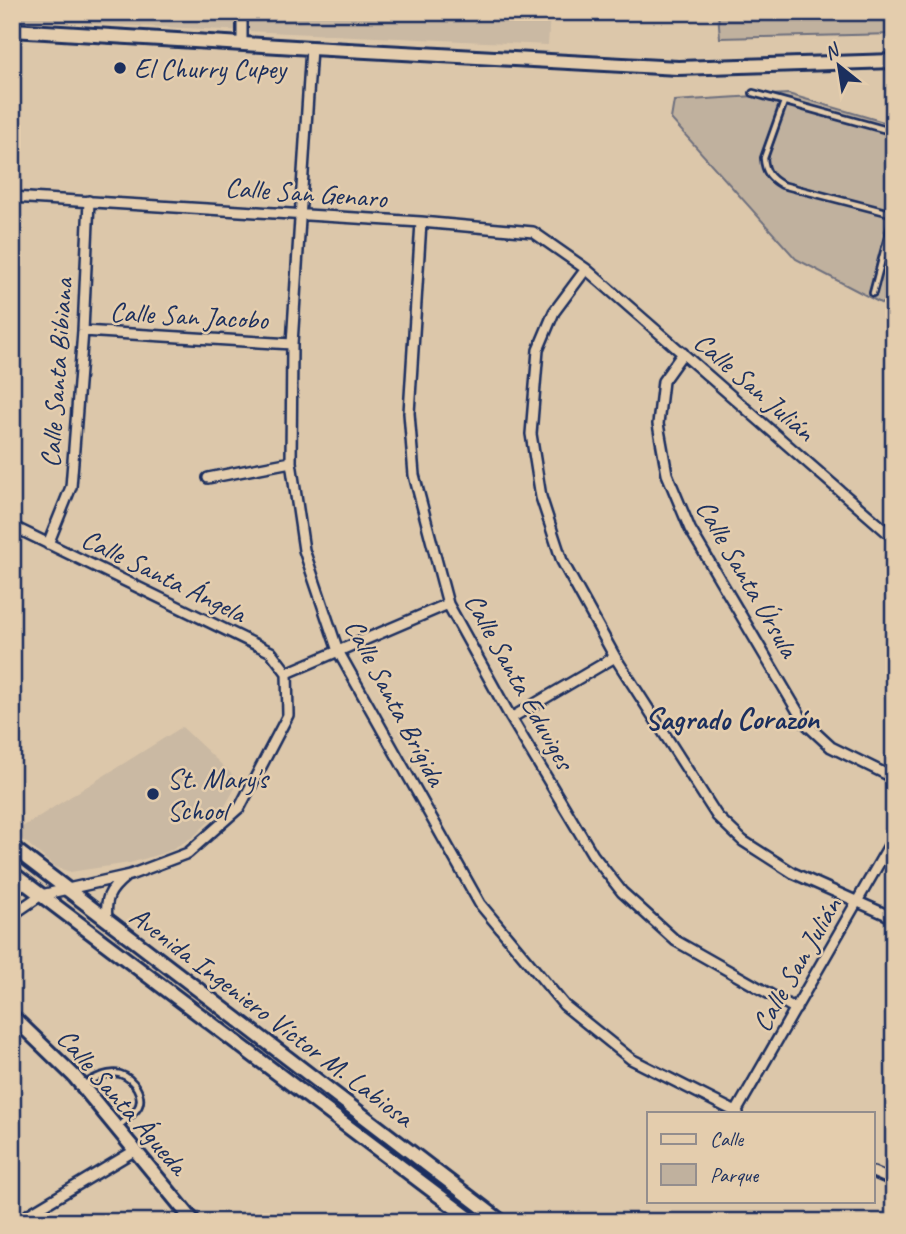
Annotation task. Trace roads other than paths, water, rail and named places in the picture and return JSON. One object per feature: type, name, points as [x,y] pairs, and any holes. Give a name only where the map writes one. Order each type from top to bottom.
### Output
[{"type":"main road","points":[[12,30],[678,68],[894,61]]},
{"type":"main road","name":"Avenida Ingeniero Víctor M. Labiosa","points":[[12,847],[502,1222]]},
{"type":"main road","name":"Avenida Ingeniero Víctor M. Labiosa","points":[[12,873],[474,1222]]},
{"type":"main road","name":"Calle Santa Águeda","points":[[12,1016],[83,1086],[194,1222]]},
{"type":"street","points":[[242,12],[242,44]]},
{"type":"street","name":"Calle Santa Brígida","points":[[312,48],[292,344],[291,462],[304,550],[338,651],[480,904],[564,1005],[631,1059],[735,1112]]},
{"type":"street","name":"Calle San Genaro","points":[[12,197],[421,222],[533,232],[586,269]]},
{"type":"street","name":"Calle Santa Bibiana","points":[[48,544],[71,487],[83,331],[89,201]]},
{"type":"street","name":"Calle Santa Eduviges","points":[[421,222],[409,413],[414,475],[448,604],[511,718],[593,856],[622,892],[676,941],[796,1009]]},
{"type":"street","points":[[586,269],[554,312],[538,350],[531,434],[541,497],[562,561],[615,657],[717,816],[743,841],[793,873],[894,918]]},
{"type":"street","name":"Calle San Julián","points":[[586,269],[894,538]]},
{"type":"street","name":"Calle San Jacobo","points":[[83,331],[292,344]]},
{"type":"street","name":"Calle Santa Úrsula","points":[[683,353],[663,381],[658,424],[667,474],[690,529],[804,722],[831,747],[894,778]]},
{"type":"street","points":[[208,478],[291,462]]},
{"type":"street","name":"Calle Santa Ángela","points":[[12,526],[271,652],[287,673]]},
{"type":"street","points":[[12,915],[41,895],[127,876],[188,853],[240,807],[288,715],[287,673],[448,604]]},
{"type":"street","points":[[511,718],[615,657]]},
{"type":"street","name":"Calle San Julián","points":[[738,1112],[894,837]]},
{"type":"street","points":[[107,921],[105,905],[112,890],[127,876]]},
{"type":"street","points":[[29,1214],[134,1151]]},
{"type":"street","points":[[874,1172],[894,1181]]},
{"type":"lane","points":[[753,93],[894,132]]},
{"type":"lane","points":[[784,102],[764,158],[768,174],[773,180],[782,185],[894,214],[873,293]]},
{"type":"lane","points":[[83,1086],[92,1079],[117,1074],[135,1086],[141,1100],[138,1108],[117,1128]]},
{"type":"place","name":"El Churry Cupey","points":[[120,68]]},
{"type":"place","name":"St. Mary's School","points":[[153,794]]},
{"type":"district","name":"Sagrado Corazón","points":[[732,719]]}]
